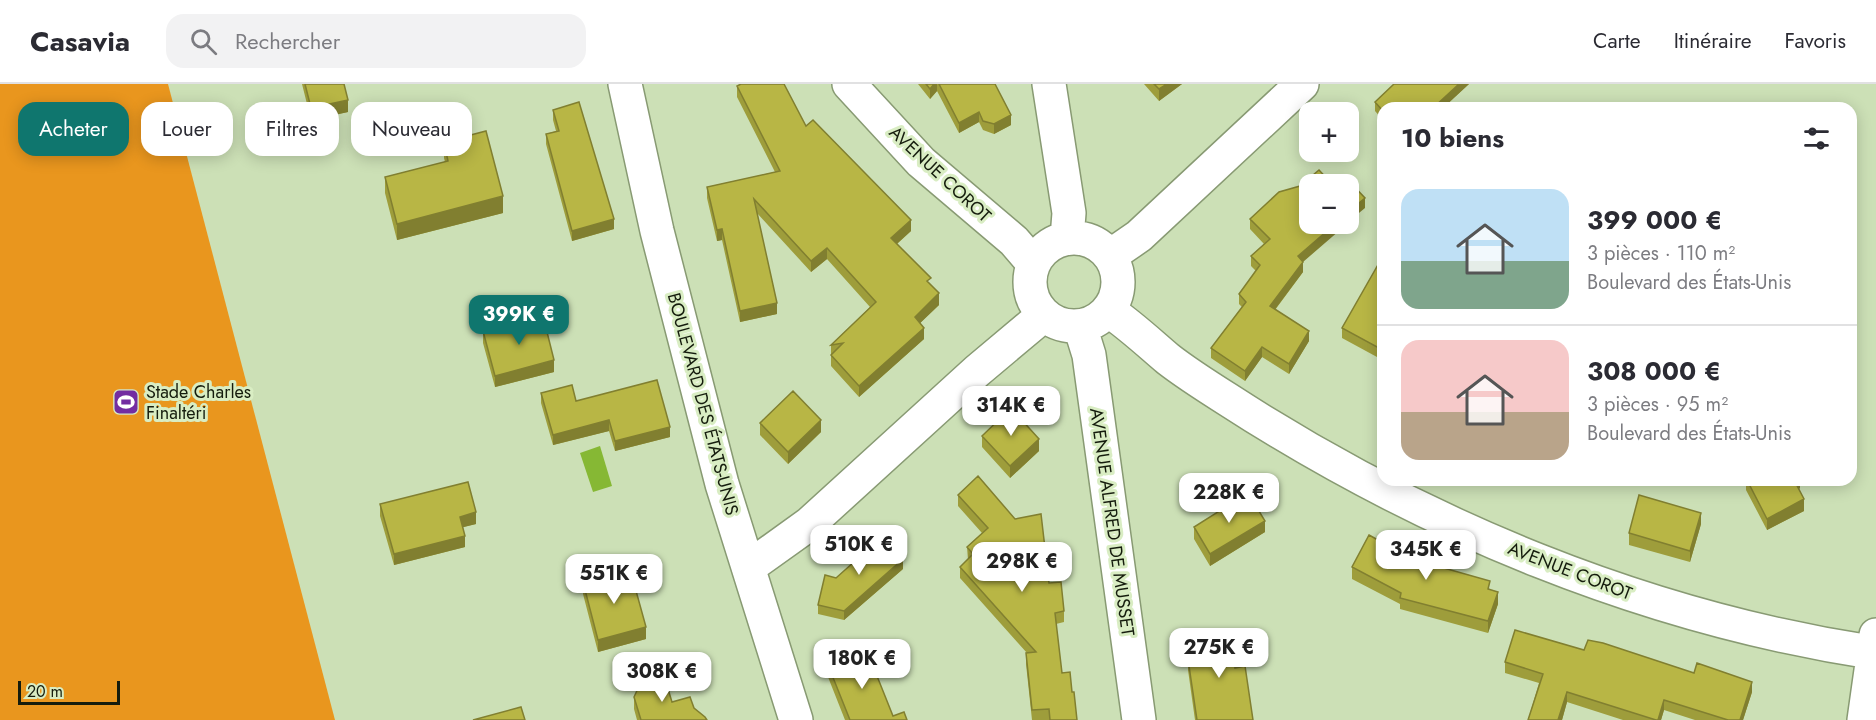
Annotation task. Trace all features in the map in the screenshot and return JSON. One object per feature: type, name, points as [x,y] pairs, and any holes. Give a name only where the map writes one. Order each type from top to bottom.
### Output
[{"type":"street","name":"BOULEVARD DES ÉTATS-UNIS","points":[[625,84],[671,286],[722,484],[796,720]]},
{"type":"street","name":"AVENUE COROT","points":[[849,84],[921,162],[1014,241],[1034,263]]},
{"type":"street","points":[[1049,84],[1069,213],[1067,238]]},
{"type":"street","points":[[1110,256],[1139,236],[1302,84]]},
{"type":"street","points":[[1067,238],[1091,241],[1110,256],[1116,269],[1118,283],[1116,297],[1108,310],[1091,323],[1080,326],[1060,323],[1042,313],[1030,290],[1034,263],[1041,251],[1067,238]]},
{"type":"street","name":"AVENUE COROT","points":[[1108,310],[1132,326],[1168,359],[1228,400],[1312,451],[1377,485]]},
{"type":"street","points":[[748,567],[809,524],[977,371],[1033,324],[1042,313]]},
{"type":"street","name":"AVENUE ALFRED DE MUSSET","points":[[1080,326],[1089,355],[1139,720]]},
{"type":"street","name":"AVENUE COROT","points":[[1378,486],[1500,544],[1589,580],[1692,614],[1776,635],[1875,647]]},
{"type":"street","points":[[1864,720],[1875,647]]},
{"type":"shaded area","name":"Stade Charles Finaltéri","points":[[0,84],[168,84],[173,102],[141,102],[141,156],[187,156],[335,720],[0,720]]},
{"type":"shaded area","points":[[600,446],[612,486],[593,492],[580,453]]},
{"type":"building","points":[[305,84],[344,84],[348,100],[310,102]]},
{"type":"building","points":[[741,84],[784,84],[806,126],[813,120],[911,220],[891,238],[931,278],[927,281],[939,293],[915,317],[924,328],[859,386],[831,355],[843,343],[831,345],[876,302],[827,248],[811,261],[754,199],[777,303],[740,311],[722,229],[717,230],[707,187],[780,171],[737,86]]},
{"type":"building","points":[[939,84],[995,84],[1011,115],[994,124],[983,121],[979,112],[959,123]]},
{"type":"building","points":[[1154,84],[1167,84],[1159,89]]},
{"type":"building","points":[[1394,84],[1459,84],[1440,102],[1377,102],[1377,104],[1375,102]]},
{"type":"building","points":[[579,102],[614,219],[572,231],[546,134],[559,131],[553,110]]},
{"type":"building","points":[[486,131],[503,196],[397,224],[385,177],[448,161],[447,156],[472,156],[472,135]]},
{"type":"building","points":[[1299,186],[1299,234],[1323,234],[1298,256],[1303,262],[1270,306],[1309,331],[1289,364],[1262,347],[1245,371],[1211,348],[1246,302],[1239,294],[1260,265],[1251,256],[1270,239],[1250,219],[1279,192]]},
{"type":"building","points":[[1359,192],[1365,198],[1359,203]]},
{"type":"building","points":[[1377,267],[1377,347],[1342,328]]},
{"type":"building","points":[[543,316],[554,360],[495,376],[483,331]]},
{"type":"building","points":[[657,380],[670,427],[615,441],[609,420],[553,435],[541,393],[572,385],[576,401]]},
{"type":"building","points":[[793,391],[821,420],[788,452],[760,423]]},
{"type":"building","points":[[1011,408],[1039,439],[1010,466],[982,436]]},
{"type":"building","points":[[978,476],[1015,519],[1041,514],[1049,583],[1061,582],[1064,611],[1055,613],[1062,673],[1070,672],[1077,720],[1050,720],[1049,709],[1032,710],[1026,653],[1036,652],[960,567],[973,554],[967,547],[988,528],[958,495]]},
{"type":"building","points":[[468,482],[476,512],[460,517],[465,536],[394,554],[380,504]]},
{"type":"building","points":[[1750,486],[1797,486],[1804,499],[1767,519]]},
{"type":"building","points":[[1248,493],[1265,521],[1210,554],[1194,527]]},
{"type":"building","points":[[1639,495],[1701,513],[1690,551],[1629,533]]},
{"type":"building","points":[[1369,535],[1412,559],[1490,581],[1488,589],[1498,592],[1488,621],[1400,598],[1401,593],[1352,567]]},
{"type":"building","points":[[883,536],[903,559],[844,611],[818,605],[825,575],[836,578]]},
{"type":"building","points":[[630,569],[646,627],[598,640],[583,582]]},
{"type":"building","points":[[1230,629],[1235,668],[1245,666],[1253,720],[1197,720],[1188,659],[1196,658],[1193,634]]},
{"type":"building","points":[[1515,630],[1584,650],[1588,640],[1603,643],[1694,673],[1697,663],[1752,682],[1740,720],[1728,720],[1664,700],[1658,720],[1656,720],[1567,692],[1558,720],[1528,720],[1543,674],[1505,662]]},
{"type":"building","points":[[867,651],[893,716],[904,712],[907,720],[850,720],[828,665]]},
{"type":"building","points":[[647,669],[668,689],[672,702],[690,697],[694,708],[707,720],[641,720],[634,697]]},
{"type":"building","points":[[521,707],[525,720],[473,720]]},
{"type":"place","name":"Stade Charles Finaltéri","points":[[126,402]]}]
